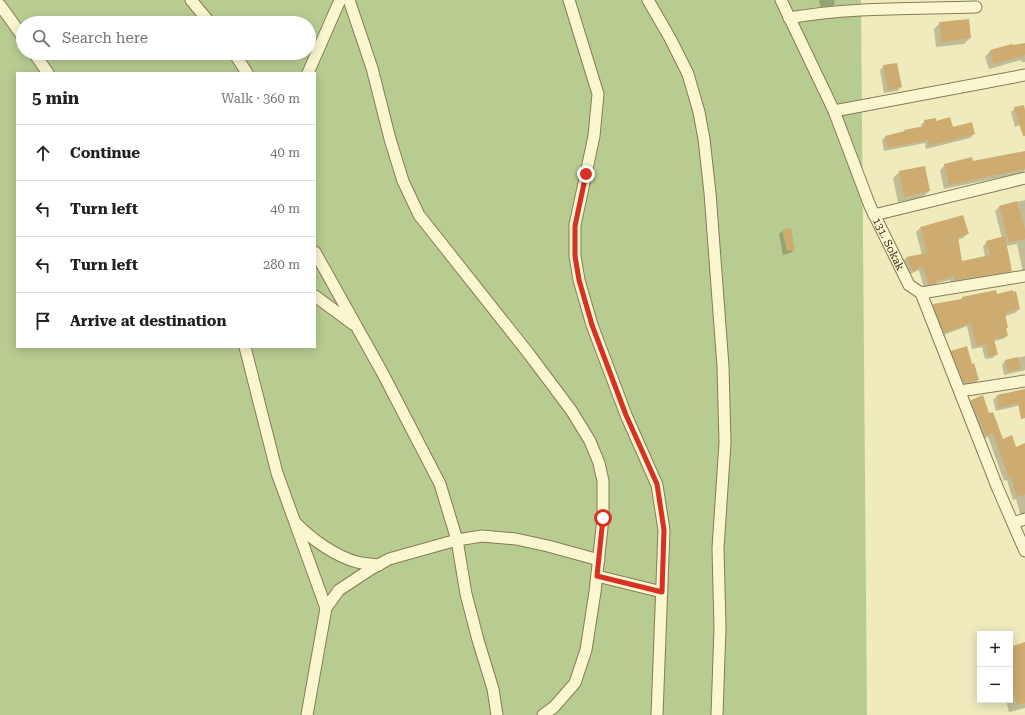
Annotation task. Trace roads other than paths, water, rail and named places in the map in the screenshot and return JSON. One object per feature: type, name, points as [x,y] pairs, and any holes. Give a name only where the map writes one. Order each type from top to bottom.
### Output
[{"type":"street","points":[[191,0],[204,16]]},
{"type":"street","points":[[316,55],[340,0]]},
{"type":"street","points":[[349,0],[372,68],[390,139],[403,180],[419,215],[472,280],[557,392],[578,422],[596,454],[603,481],[603,518],[597,576],[586,650],[575,683],[554,707],[543,715]]},
{"type":"street","points":[[569,0],[598,94],[594,136],[575,226],[575,256],[579,280],[592,325],[626,415],[657,484],[664,530],[657,715]]},
{"type":"street","points":[[648,0],[670,38],[688,74],[699,112],[704,139],[710,193],[723,366],[725,443],[718,548],[720,628],[717,715]]},
{"type":"street","name":"131. Sokak","points":[[781,0],[834,112],[874,215],[909,285],[921,293],[1025,551]]},
{"type":"street","points":[[0,5],[16,27]]},
{"type":"street","points":[[789,18],[857,10],[976,7]]},
{"type":"street","points":[[39,60],[47,72]]},
{"type":"street","points":[[239,60],[246,72]]},
{"type":"street","points":[[308,72],[314,60]]},
{"type":"street","points":[[834,112],[1025,75]]},
{"type":"street","points":[[874,215],[1025,178]]},
{"type":"street","points":[[316,254],[382,372],[440,484],[457,540],[466,594],[493,689],[497,715]]},
{"type":"street","points":[[921,293],[1025,276]]},
{"type":"street","points":[[316,297],[355,326]]},
{"type":"street","points":[[245,348],[277,473],[326,608]]},
{"type":"street","points":[[960,391],[1025,381]]},
{"type":"street","points":[[1013,524],[1025,519]]},
{"type":"street","points":[[294,521],[306,534],[340,556],[357,562],[379,564]]},
{"type":"street","points":[[307,715],[326,608],[339,590],[379,564],[389,559],[457,540],[482,536],[516,539],[599,560]]},
{"type":"street","points":[[597,576],[662,592]]}]
